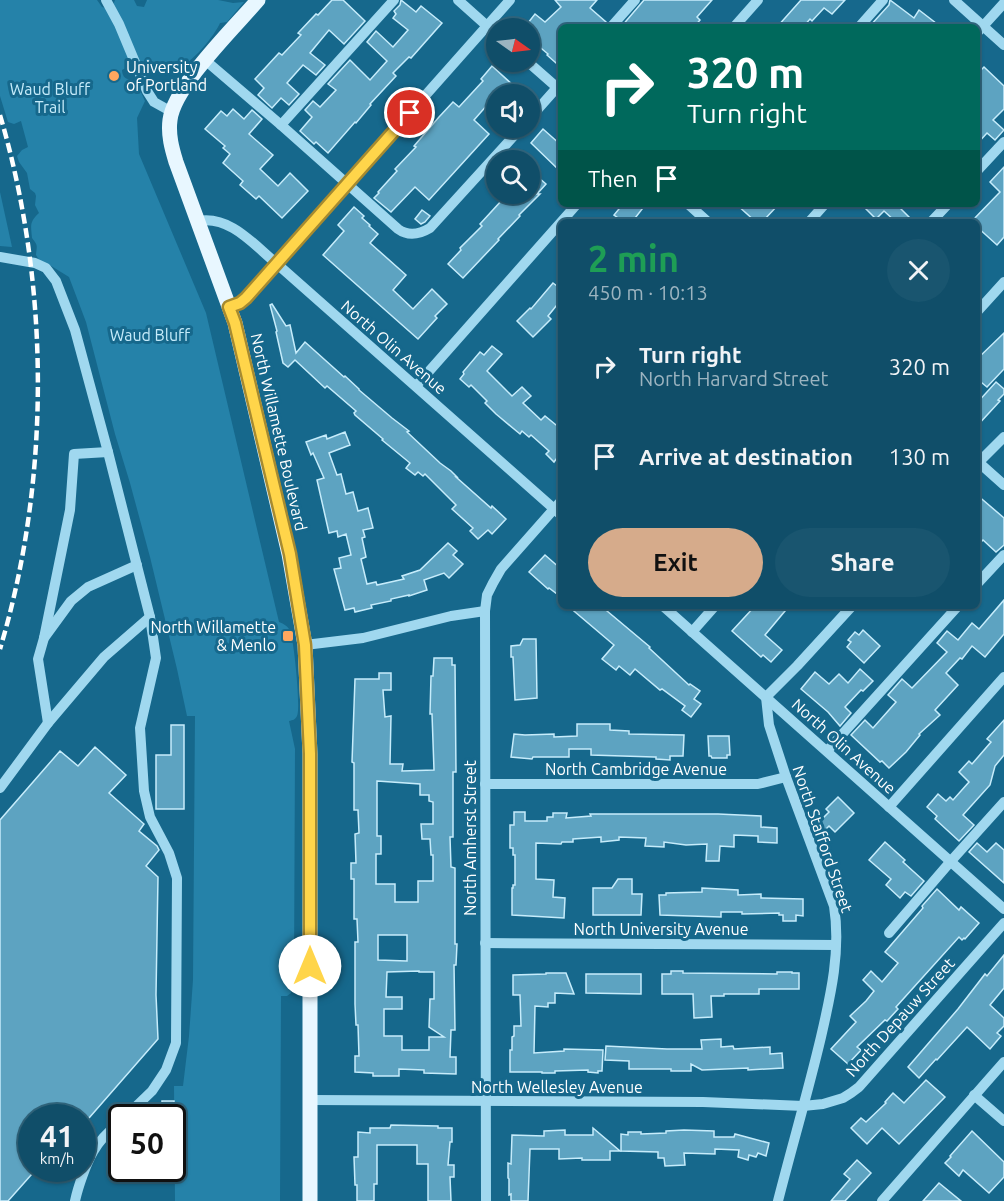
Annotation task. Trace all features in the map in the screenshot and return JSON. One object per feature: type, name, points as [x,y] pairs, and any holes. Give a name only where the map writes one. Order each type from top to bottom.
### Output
[{"type":"main road","name":"North Willamette Boulevard","points":[[258,0],[186,86],[172,112],[170,129],[171,147],[235,323],[287,544],[305,645],[310,754],[310,1201]]},
{"type":"street","points":[[106,0],[154,102],[172,112]]},
{"type":"street","points":[[282,125],[394,0]]},
{"type":"street","points":[[458,0],[486,24]]},
{"type":"street","points":[[495,18],[510,0]]},
{"type":"street","points":[[613,24],[635,0]]},
{"type":"street","points":[[737,24],[758,0]]},
{"type":"street","points":[[862,24],[883,0]]},
{"type":"street","points":[[954,0],[975,24]]},
{"type":"street","points":[[1004,3],[980,30],[1004,45]]},
{"type":"street","points":[[229,307],[243,301],[486,28]]},
{"type":"street","points":[[206,60],[398,230],[406,234],[418,233],[430,228],[512,138]]},
{"type":"street","points":[[540,71],[558,85]]},
{"type":"street","points":[[540,108],[558,89]]},
{"type":"street","points":[[980,168],[1004,142]]},
{"type":"street","points":[[564,219],[574,207]]},
{"type":"street","points":[[696,207],[706,219]]},
{"type":"street","points":[[812,219],[822,207]]},
{"type":"street","points":[[934,219],[945,207]]},
{"type":"street","name":"North Olin Avenue","points":[[198,221],[212,220],[227,224],[276,263],[558,507]]},
{"type":"street","points":[[416,386],[558,225]]},
{"type":"street","points":[[0,257],[41,265],[56,281],[75,330],[150,617],[156,658],[140,728],[141,760],[150,817],[169,853],[177,878],[176,1043],[166,1070],[152,1091],[139,1104]]},
{"type":"street","points":[[980,309],[1004,282]]},
{"type":"street","points":[[980,460],[1004,437]]},
{"type":"street","points":[[48,723],[38,659],[70,510],[74,454],[108,452]]},
{"type":"street","points":[[980,465],[1004,485]]},
{"type":"street","name":"North Amherst Street","points":[[486,1201],[485,611],[488,595],[501,569],[558,509]]},
{"type":"street","points":[[980,581],[1004,555]]},
{"type":"street","points":[[44,638],[71,601],[88,587],[137,565]]},
{"type":"street","name":"North Olin Avenue","points":[[666,609],[1004,909]]},
{"type":"street","points":[[692,632],[712,609]]},
{"type":"street","points":[[766,697],[849,609]]},
{"type":"street","points":[[827,752],[955,609]]},
{"type":"street","points":[[305,645],[363,638],[451,616],[485,611]]},
{"type":"street","points":[[0,788],[48,723],[104,657],[150,617]]},
{"type":"street","points":[[889,807],[1004,677]]},
{"type":"street","name":"North Stafford Street","points":[[766,697],[769,725],[834,906],[836,921],[831,992],[778,1201]]},
{"type":"street","name":"North Cambridge Avenue","points":[[485,784],[758,784],[786,777]]},
{"type":"street","points":[[889,933],[1004,802]]},
{"type":"street","name":"North Depauw Street","points":[[803,1106],[823,1104],[843,1098],[859,1087],[1004,923]]},
{"type":"street","name":"North University Avenue","points":[[485,943],[836,945]]},
{"type":"street","points":[[882,1201],[1004,1062]]},
{"type":"street","points":[[974,1095],[1004,1121]]},
{"type":"street","name":"North Wellesley Avenue","points":[[310,1100],[703,1102],[803,1106]]},
{"type":"street","points":[[75,1201],[76,1193],[93,1152],[108,1132]]},
{"type":"green space","name":"Waud Bluff","points":[[0,0],[97,0],[102,7],[109,9],[112,8],[115,0],[134,0],[137,6],[144,7],[147,0],[244,2],[227,22],[220,23],[202,49],[183,65],[175,67],[157,64],[122,70],[125,77],[140,89],[145,101],[137,118],[139,154],[206,313],[279,622],[286,625],[292,637],[298,701],[297,716],[289,721],[295,749],[294,977],[291,993],[281,996],[280,1201],[175,1201],[175,1182],[186,1182],[186,1104],[174,1104],[174,1086],[183,1086],[193,980],[195,716],[187,716],[150,557],[86,322],[69,277],[48,264],[41,263],[36,255],[37,245],[32,238],[31,227],[39,213],[35,205],[36,196],[30,189],[27,173],[17,156],[28,147],[21,121],[14,124],[8,122],[0,96]]},
{"type":"green space","points":[[0,192],[12,247],[0,246]]},
{"type":"building","points":[[332,0],[343,0],[365,21],[344,44],[329,30],[310,53],[325,65],[316,75],[303,65],[287,83],[299,94],[289,105],[281,98],[272,108],[258,95],[264,88],[255,79],[279,53],[282,55],[301,35],[298,33]]},
{"type":"building","points":[[401,0],[416,12],[421,6],[442,23],[411,58],[409,57],[393,73],[396,76],[328,153],[300,131],[312,117],[305,110],[313,101],[320,107],[336,90],[328,84],[350,60],[370,80],[387,61],[367,42],[376,31],[393,47],[408,30],[393,18],[396,14],[394,11],[400,5]]},
{"type":"building","points":[[555,0],[597,0],[590,8],[606,22],[605,24],[558,24],[558,61],[556,63],[540,47],[540,18],[545,22],[561,7]]},
{"type":"building","points":[[644,0],[712,0],[697,17],[700,20],[697,24],[624,24]]},
{"type":"building","points":[[801,0],[845,0],[832,14],[824,8],[812,21],[810,19],[806,24],[780,24]]},
{"type":"building","points":[[890,0],[914,18],[919,10],[937,24],[872,24],[889,5]]},
{"type":"building","points":[[984,67],[1004,86],[1004,109],[993,120],[1004,130],[995,140],[987,133],[980,141],[980,71]]},
{"type":"building","points":[[487,72],[499,72],[512,84],[486,84],[486,106],[474,120],[486,131],[486,137],[429,200],[415,187],[391,212],[374,198],[378,192],[439,117],[453,102],[459,107],[483,81],[481,79]]},
{"type":"building","points":[[233,109],[244,119],[252,110],[262,119],[249,134],[273,155],[260,169],[278,186],[290,173],[308,191],[282,218],[259,196],[256,199],[240,185],[243,181],[223,163],[230,154],[223,148],[225,146],[205,129],[221,111],[227,116]]},
{"type":"building","points":[[543,129],[558,142],[558,169],[540,150],[531,143],[535,138],[540,138]]},
{"type":"building","points":[[1004,167],[1004,237],[997,245],[980,230],[980,219],[974,219],[1000,192],[990,182]]},
{"type":"building","points":[[540,179],[546,184],[540,191]]},
{"type":"building","points":[[498,204],[530,204],[463,278],[448,264],[482,226],[480,224]]},
{"type":"building","points":[[354,207],[378,234],[370,243],[406,275],[393,290],[413,309],[432,289],[447,304],[418,339],[323,255],[344,231],[338,225]]},
{"type":"building","points":[[621,207],[644,207],[634,219],[620,219],[614,215]]},
{"type":"building","points":[[739,207],[776,207],[765,219],[753,219]]},
{"type":"building","points":[[864,207],[899,207],[911,219],[893,219],[884,211],[876,219]]},
{"type":"building","points":[[422,210],[430,216],[421,224],[415,219]]},
{"type":"building","points":[[553,283],[558,287],[558,304],[548,316],[551,319],[533,337],[517,321],[531,309]]},
{"type":"building","points":[[272,304],[286,326],[290,325],[296,353],[305,342],[409,431],[407,432],[440,463],[506,519],[492,534],[488,530],[478,539],[470,531],[473,528],[452,509],[456,505],[425,474],[423,476],[418,472],[415,475],[406,468],[410,463],[355,415],[356,411],[327,386],[325,388],[295,360],[288,367],[283,363],[270,305]]},
{"type":"building","points":[[1004,333],[1004,369],[987,387],[980,381],[980,356]]},
{"type":"building","points":[[492,346],[502,354],[487,371],[512,396],[522,387],[531,396],[523,403],[541,420],[545,416],[558,427],[558,459],[554,462],[546,454],[549,451],[531,435],[529,437],[522,431],[520,434],[485,403],[487,401],[471,385],[469,387],[460,379],[480,352],[484,355]]},
{"type":"building","points":[[996,382],[1004,389],[1004,394],[998,400],[1000,401],[980,423],[980,400]]},
{"type":"building","points":[[345,432],[350,445],[329,453],[337,475],[341,474],[346,494],[353,492],[358,511],[368,508],[373,528],[363,530],[365,537],[362,538],[366,557],[361,559],[367,584],[376,582],[377,585],[404,579],[402,576],[420,570],[448,543],[457,551],[453,555],[463,564],[449,578],[444,573],[424,580],[427,590],[371,605],[372,608],[355,612],[354,608],[345,610],[334,569],[341,568],[339,558],[351,555],[346,534],[338,537],[337,531],[329,533],[317,480],[324,478],[306,442],[326,435],[327,439]]},
{"type":"building","points":[[980,497],[1004,518],[1004,545],[996,552],[983,540],[980,543]]},
{"type":"building","points":[[545,555],[558,566],[558,595],[548,589],[529,572]]},
{"type":"building","points":[[1004,600],[1004,634],[985,657],[972,646],[962,659],[960,658],[946,673],[958,685],[935,710],[940,715],[919,734],[906,752],[889,768],[851,735],[865,720],[873,728],[896,702],[888,695],[902,679],[912,688],[947,652],[937,643],[947,631],[958,640],[972,623],[979,629]]},
{"type":"building","points":[[572,609],[605,609],[650,647],[689,685],[700,691],[694,699],[701,704],[691,717],[682,710],[685,706],[662,689],[660,690],[635,669],[630,675],[619,666],[616,670],[602,659],[614,645]]},
{"type":"building","points":[[752,609],[783,609],[785,611],[765,635],[782,650],[771,662],[763,655],[761,657],[732,631]]},
{"type":"building","points":[[863,630],[880,646],[864,663],[847,647],[851,642],[848,640],[855,632],[859,635]]},
{"type":"building","points":[[523,639],[536,639],[537,698],[515,700],[511,646],[520,645]]},
{"type":"building","points":[[434,658],[452,658],[452,665],[455,665],[456,772],[453,772],[453,837],[450,837],[451,867],[455,868],[455,944],[457,944],[456,965],[454,965],[455,1030],[451,1030],[450,1057],[456,1057],[456,1074],[424,1073],[424,1070],[399,1069],[399,1076],[373,1076],[373,1073],[355,1072],[355,1056],[359,1056],[355,1004],[355,942],[358,942],[357,919],[354,919],[354,879],[351,879],[351,863],[356,863],[355,834],[359,833],[358,810],[354,810],[354,763],[352,762],[355,679],[379,679],[379,673],[391,673],[391,690],[383,690],[385,717],[391,716],[390,764],[403,764],[402,771],[434,770],[432,714],[430,714],[431,676],[433,676]],"holes":[[[377,781],[420,784],[420,795],[429,795],[429,801],[433,802],[433,824],[421,824],[422,839],[430,839],[431,855],[433,855],[433,881],[418,881],[418,902],[395,902],[395,884],[376,884],[376,854],[381,854],[381,836],[377,836]],[[378,935],[407,935],[407,961],[378,960]],[[387,972],[434,972],[434,999],[430,999],[429,1027],[444,1037],[429,1037],[429,1050],[402,1050],[402,1036],[384,1036],[384,1009],[402,1009],[402,997],[386,997]]]},
{"type":"building","points":[[860,669],[873,681],[845,707],[851,713],[840,726],[828,712],[801,689],[815,672],[829,684],[839,674],[848,683]]},
{"type":"building","points":[[1004,720],[1004,755],[995,766],[990,785],[963,815],[974,825],[959,841],[935,819],[937,816],[927,807],[938,794],[946,801],[950,797],[953,800],[969,782],[959,772],[969,761],[972,764],[991,742],[987,739]]},
{"type":"building","points":[[577,724],[610,724],[610,730],[629,731],[629,734],[684,735],[683,756],[670,756],[670,760],[656,759],[656,757],[591,755],[591,749],[569,749],[569,757],[533,757],[532,759],[511,757],[514,734],[577,736]]},
{"type":"building","points":[[171,725],[184,725],[184,809],[156,809],[156,755],[171,755]]},
{"type":"building","points":[[708,736],[729,736],[730,755],[727,755],[727,758],[709,756]]},
{"type":"building","points":[[95,747],[126,775],[109,793],[144,824],[139,831],[159,850],[146,866],[158,877],[156,995],[158,1039],[96,1110],[96,1104],[18,1104],[18,1182],[25,1182],[8,1201],[0,1201],[0,820],[60,751],[78,766]]},
{"type":"building","points":[[838,797],[854,813],[835,832],[829,826],[817,838],[813,828],[829,812],[826,809]]},
{"type":"building","points":[[514,812],[525,812],[525,821],[547,821],[547,817],[553,817],[553,813],[567,813],[566,818],[591,816],[590,814],[761,816],[761,827],[777,828],[777,843],[758,842],[758,836],[734,835],[734,847],[720,846],[719,861],[706,861],[707,844],[686,845],[664,842],[664,847],[645,846],[646,838],[619,837],[619,840],[601,842],[601,837],[573,839],[573,842],[562,842],[561,844],[536,843],[536,879],[554,880],[553,897],[565,898],[564,918],[512,915],[515,855],[513,855],[513,848],[510,848],[510,825],[514,825]]},
{"type":"building","points":[[885,842],[924,881],[911,896],[905,892],[900,898],[886,885],[891,879],[869,860]]},
{"type":"building","points":[[977,843],[987,852],[996,843],[1004,850],[1004,883],[969,852]]},
{"type":"building","points":[[618,879],[632,879],[632,894],[642,894],[641,915],[593,915],[593,888],[612,888]]},
{"type":"building","points":[[702,888],[738,890],[738,895],[761,894],[761,898],[803,899],[803,916],[796,915],[796,921],[783,921],[783,915],[779,913],[721,912],[721,917],[660,915],[659,895],[702,892]]},
{"type":"building","points":[[937,889],[959,910],[961,907],[979,923],[965,939],[962,940],[959,937],[896,1007],[898,1009],[887,1021],[885,1020],[857,1047],[861,1050],[848,1064],[831,1049],[856,1022],[850,1016],[874,991],[863,980],[871,971],[882,982],[898,963],[885,952]]},
{"type":"building","points":[[1004,955],[1004,988],[990,1005],[1004,1018],[1004,1026],[997,1033],[1001,1036],[990,1049],[967,1027],[919,1078],[908,1067],[985,974],[987,976]]},
{"type":"building","points":[[671,971],[777,974],[777,972],[792,972],[799,973],[799,989],[759,989],[759,994],[711,996],[712,1017],[694,1018],[693,994],[662,994],[662,974],[671,974]]},
{"type":"building","points":[[566,973],[574,994],[555,993],[555,1003],[548,1003],[548,1007],[535,1006],[534,1053],[564,1051],[564,1049],[603,1050],[602,1071],[598,1073],[588,1072],[588,1070],[555,1071],[555,1073],[510,1072],[510,1050],[512,1050],[514,1026],[521,1026],[520,995],[513,995],[513,975]]},
{"type":"building","points":[[586,974],[641,974],[641,994],[586,993]]},
{"type":"building","points":[[721,1039],[721,1047],[733,1046],[734,1049],[770,1047],[770,1054],[782,1053],[783,1068],[702,1070],[691,1064],[691,1071],[671,1071],[671,1069],[629,1069],[629,1061],[605,1060],[606,1046],[702,1049],[701,1040]]},
{"type":"building","points":[[926,1080],[945,1097],[899,1144],[882,1128],[867,1144],[851,1128],[861,1118],[866,1122],[893,1093],[904,1103]]},
{"type":"building","points":[[162,1101],[174,1101],[174,1104],[162,1104]]},
{"type":"building","points":[[391,1125],[452,1128],[448,1165],[454,1165],[454,1177],[450,1177],[451,1201],[428,1201],[428,1164],[417,1164],[417,1145],[377,1145],[377,1184],[374,1184],[374,1201],[357,1201],[354,1157],[358,1157],[358,1132],[370,1133],[370,1128],[390,1128]]},
{"type":"building","points":[[593,1128],[620,1151],[610,1151],[610,1160],[582,1160],[582,1158],[559,1159],[559,1149],[530,1149],[528,1201],[511,1201],[508,1163],[511,1164],[512,1135],[544,1136],[544,1131],[565,1130],[565,1135],[593,1135]]},
{"type":"building","points":[[666,1131],[714,1131],[714,1137],[734,1137],[735,1134],[769,1143],[766,1156],[758,1153],[756,1157],[749,1155],[748,1160],[738,1157],[739,1150],[715,1149],[715,1154],[684,1153],[685,1165],[665,1166],[664,1158],[658,1158],[658,1152],[621,1151],[621,1134],[628,1135],[628,1132],[666,1133]]},
{"type":"building","points":[[972,1131],[1004,1162],[1004,1177],[989,1193],[963,1170],[959,1176],[945,1163]]},
{"type":"building","points":[[857,1160],[871,1173],[845,1201],[831,1201],[850,1179],[844,1174]]},
{"type":"building","points":[[939,1183],[961,1201],[923,1201]]},
{"type":"railway","points":[[0,115],[16,180],[28,246],[35,314],[38,382],[36,450],[29,518],[17,584],[0,649]]},
{"type":"place","name":"University of Portland","points":[[114,76]]},
{"type":"place","name":"North Willamette & Menlo","points":[[288,636]]},
{"type":"route","points":[[310,966],[310,754],[305,645],[290,554],[235,323],[229,307],[246,298],[410,113]]},
{"type":"park label","name":"Waud Bluff Trail","points":[[50,98]]}]
